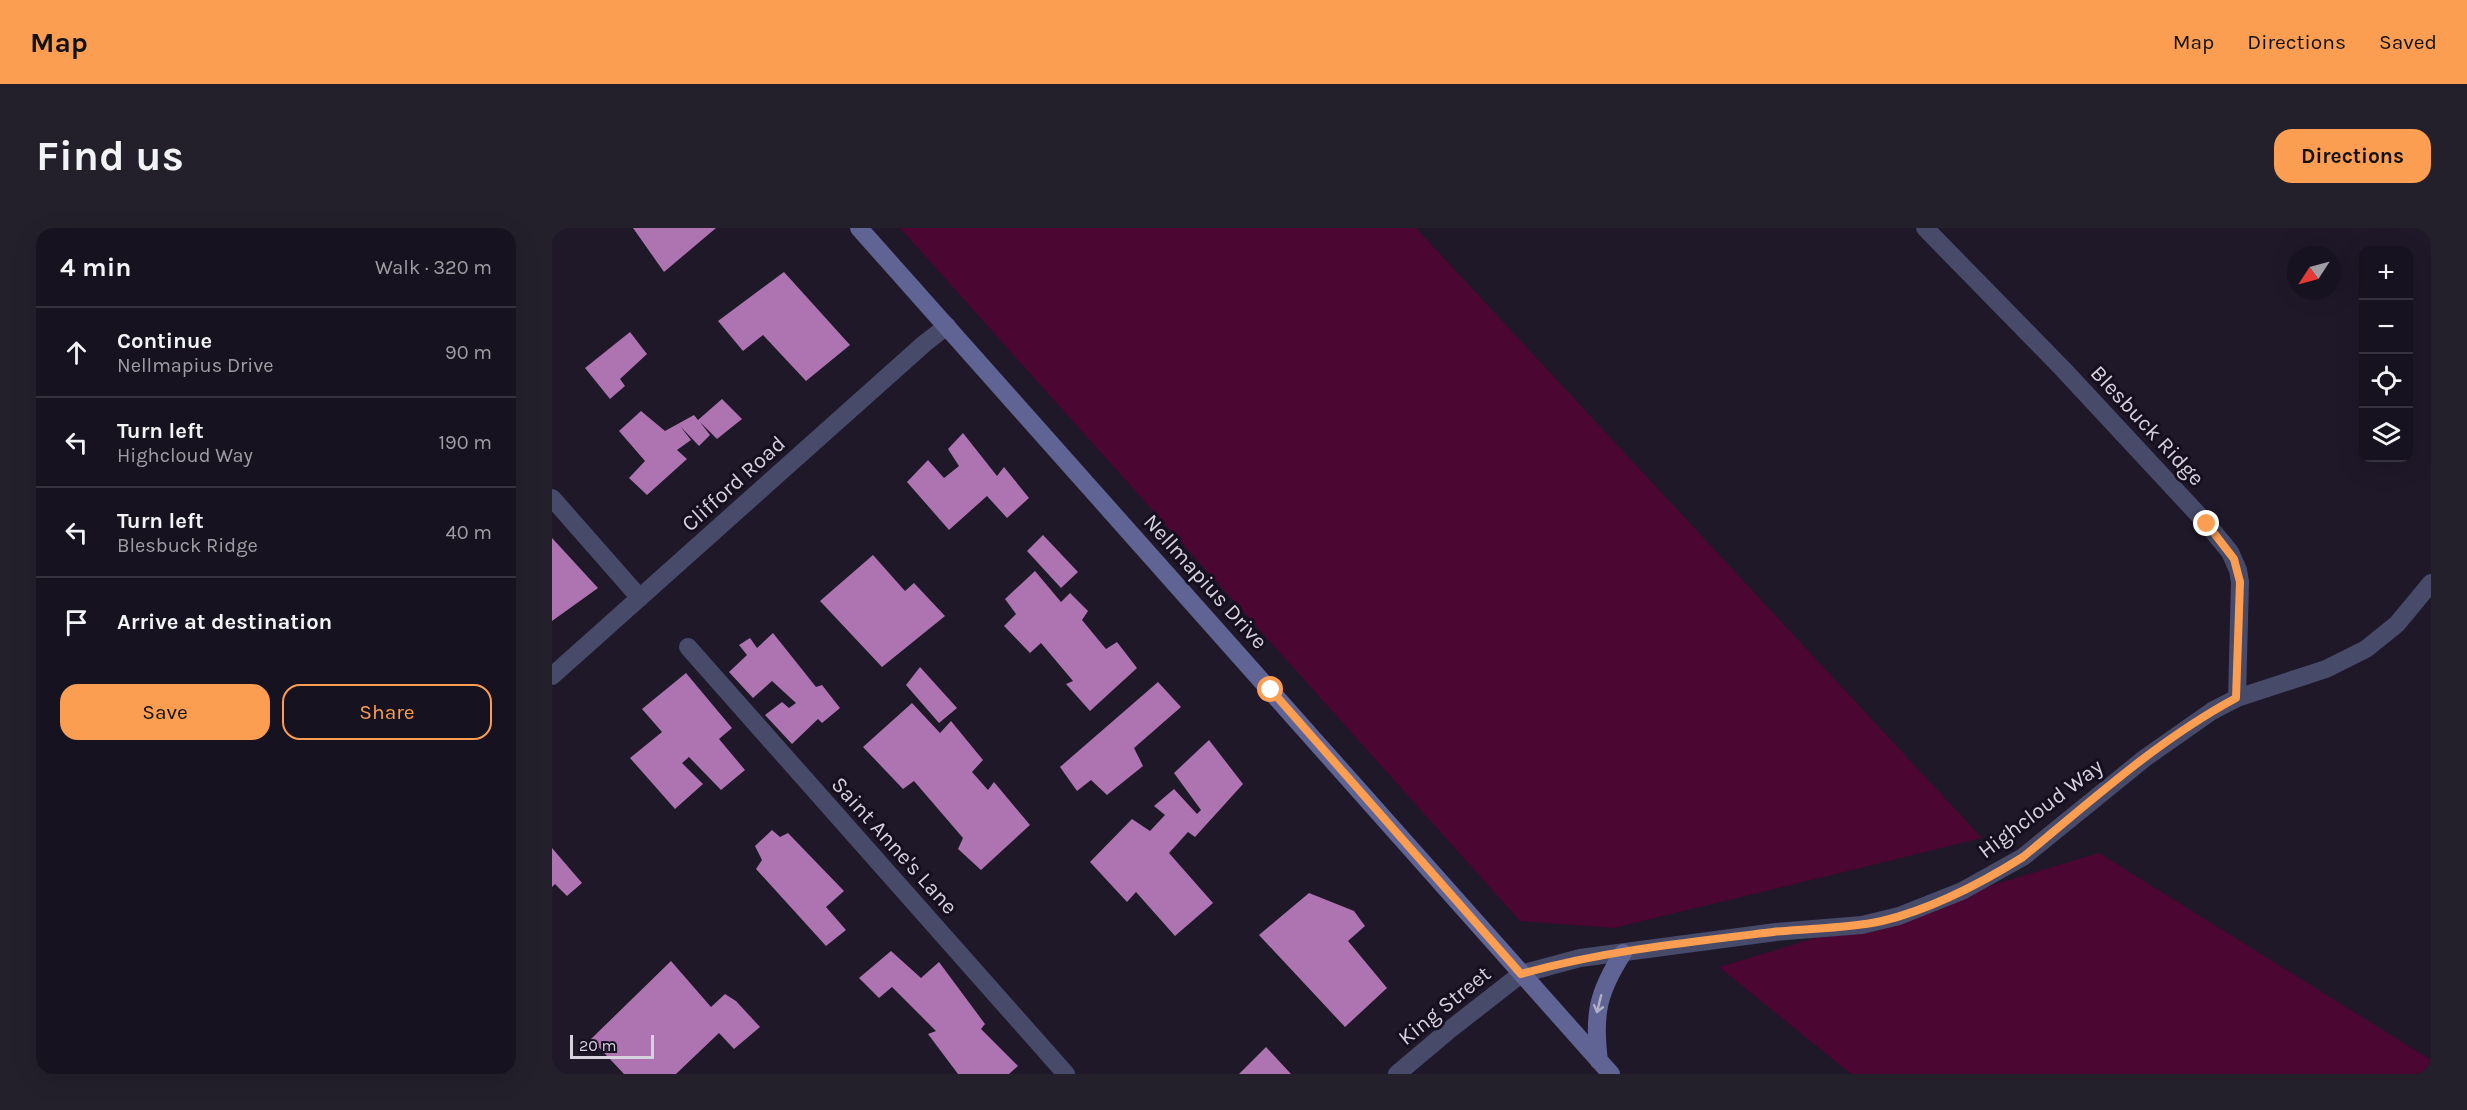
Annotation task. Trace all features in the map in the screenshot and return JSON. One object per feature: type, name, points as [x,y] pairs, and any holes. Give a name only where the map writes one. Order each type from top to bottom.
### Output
[{"type":"main road","name":"Nellmapius Drive","points":[[860,228],[1605,1067]]},
{"type":"main road","points":[[1605,1067],[1596,1035],[1597,1009],[1612,970],[1623,953]]},
{"type":"street","name":"Blesbuck Ridge","points":[[1924,228],[2133,444],[2207,524],[2229,552],[2238,570],[2240,582],[2236,698]]},
{"type":"street","name":"Clifford Road","points":[[552,676],[916,351],[947,326]]},
{"type":"street","points":[[552,498],[640,598]]},
{"type":"street","name":"Highcloud Way","points":[[1521,974],[1573,960],[1776,932],[1862,925],[1899,916],[1962,891],[2023,857],[2145,758],[2212,711],[2236,698],[2326,669],[2366,649],[2397,624],[2431,583]]},
{"type":"street","name":"Saint Anne's Lane","points":[[688,647],[1066,1074]]},
{"type":"street","name":"King Street","points":[[1397,1074],[1521,974]]},
{"type":"shaded area","points":[[900,228],[1416,228],[1982,838],[1614,928],[1520,921]]},
{"type":"shaded area","points":[[2099,853],[2431,1060],[2431,1074],[1851,1074],[1719,967]]},
{"type":"building","points":[[633,228],[716,228],[664,272]]},
{"type":"building","points":[[784,272],[850,345],[806,381],[763,335],[743,351],[718,321]]},
{"type":"building","points":[[630,332],[647,354],[620,379],[625,386],[610,399],[585,368]]},
{"type":"building","points":[[722,399],[742,419],[717,439],[700,422],[710,435],[699,446],[680,426],[691,440],[677,450],[687,459],[647,495],[629,478],[645,461],[619,431],[641,411],[665,431],[694,415],[698,420]]},
{"type":"building","points":[[963,433],[997,476],[1004,467],[1029,498],[1007,518],[987,496],[949,530],[907,482],[928,460],[944,478],[959,466],[948,449]]},
{"type":"building","points":[[1043,535],[1078,572],[1061,588],[1027,551]]},
{"type":"building","points":[[552,538],[598,588],[552,621]]},
{"type":"building","points":[[873,555],[905,591],[914,583],[945,616],[882,667],[820,601]]},
{"type":"building","points":[[1035,571],[1061,602],[1070,593],[1088,611],[1082,620],[1106,649],[1117,642],[1137,668],[1090,711],[1066,684],[1073,681],[1041,643],[1030,653],[1004,626],[1016,614],[1005,599]]},
{"type":"building","points":[[773,633],[816,687],[822,685],[840,708],[822,723],[818,719],[792,744],[765,715],[782,702],[789,708],[796,703],[772,681],[753,698],[729,672],[747,655],[739,645],[750,638],[757,648]]},
{"type":"building","points":[[920,667],[957,708],[939,723],[906,685]]},
{"type":"building","points":[[686,673],[732,728],[719,739],[745,770],[721,790],[689,757],[682,763],[703,784],[675,809],[630,758],[662,732],[642,709]]},
{"type":"building","points":[[1158,682],[1181,707],[1134,748],[1143,766],[1107,795],[1091,780],[1077,791],[1060,767]]},
{"type":"building","points":[[912,703],[940,733],[951,721],[983,760],[972,772],[988,790],[994,782],[1030,825],[981,870],[958,849],[963,838],[914,781],[903,789],[863,747]]},
{"type":"building","points":[[1209,740],[1243,784],[1195,837],[1188,832],[1169,853],[1213,903],[1175,936],[1136,892],[1127,902],[1090,862],[1132,819],[1150,831],[1165,815],[1154,806],[1174,789],[1197,814],[1201,810],[1174,773]]},
{"type":"building","points":[[772,830],[780,837],[788,833],[844,891],[826,907],[846,930],[826,946],[756,869],[762,860],[755,846]]},
{"type":"building","points":[[552,848],[582,883],[567,896],[555,884],[552,887]]},
{"type":"building","points":[[1309,893],[1354,911],[1365,926],[1348,941],[1387,988],[1345,1027],[1259,935]]},
{"type":"building","points":[[891,951],[921,978],[939,962],[985,1024],[981,1029],[1018,1066],[1009,1074],[958,1074],[928,1034],[936,1031],[892,987],[879,998],[859,978]]},
{"type":"building","points":[[671,961],[711,1007],[725,994],[736,1001],[760,1027],[734,1049],[719,1033],[676,1074],[624,1074],[591,1039]]},
{"type":"building","points":[[1266,1047],[1291,1074],[1239,1074]]},
{"type":"route","points":[[1271,690],[1521,974],[1580,958],[1776,932],[1862,925],[1911,912],[1962,891],[1995,874],[2023,857],[2145,758],[2212,711],[2236,698],[2240,582],[2234,559],[2207,524]]}]
